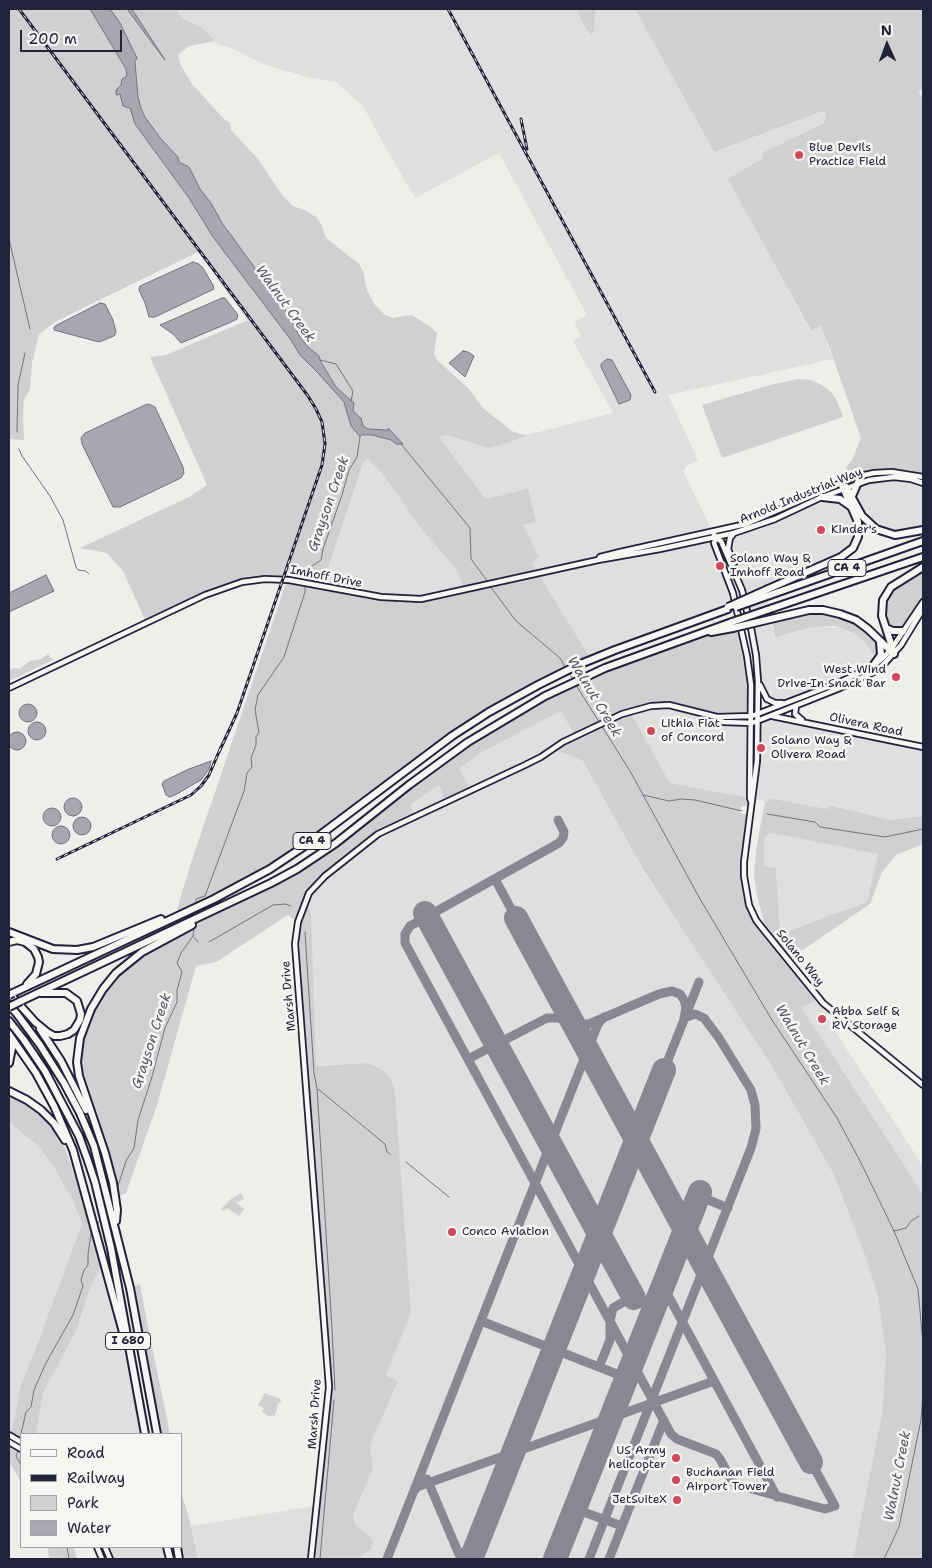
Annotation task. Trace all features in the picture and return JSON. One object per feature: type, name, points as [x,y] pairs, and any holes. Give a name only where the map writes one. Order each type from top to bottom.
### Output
[{"type":"highway","points":[[852,496],[858,482]]},
{"type":"highway","points":[[843,486],[852,496],[862,516],[876,529],[895,535],[923,530]]},
{"type":"highway","points":[[769,592],[848,553],[856,542],[859,531],[858,522],[843,486]]},
{"type":"highway","points":[[822,498],[840,500],[851,506]]},
{"type":"highway","name":"CA 4","points":[[10,993],[214,899],[270,869],[312,841],[452,736],[489,712],[538,685],[598,656],[769,592],[923,541]]},
{"type":"highway","name":"CA 4","points":[[172,932],[253,895],[261,888],[318,855],[451,753],[495,724],[545,696],[605,668],[923,557]]},
{"type":"highway","points":[[892,651],[881,606],[888,590],[923,567]]},
{"type":"highway","points":[[732,625],[809,610],[831,612],[856,620],[892,651]]},
{"type":"highway","points":[[886,628],[893,631],[903,631]]},
{"type":"highway","points":[[873,666],[881,655],[880,642]]},
{"type":"highway","points":[[9,932],[53,949],[77,950],[93,947],[179,914]]},
{"type":"highway","points":[[9,1006],[172,932]]},
{"type":"highway","points":[[115,1226],[116,1198],[105,1153],[79,1076],[77,1062],[80,1038],[91,1009],[103,989],[116,973],[136,956],[172,932]]},
{"type":"highway","points":[[9,942],[17,940],[24,942],[34,949],[38,957],[39,962],[36,974],[24,988]]},
{"type":"highway","points":[[10,993],[35,1022],[61,1061],[82,1100],[105,1153]]},
{"type":"highway","points":[[35,1022],[54,1036],[60,1036],[74,1030],[81,1014],[78,1001],[66,993],[37,993]]},
{"type":"highway","name":"I 680","points":[[9,1006],[17,1014],[64,1083],[80,1113],[100,1166],[130,1288],[156,1433]]},
{"type":"highway","name":"I 680","points":[[9,1021],[45,1071],[62,1102],[79,1136],[95,1182],[111,1248],[145,1433]]},
{"type":"highway","points":[[9,1034],[36,1072],[54,1106],[73,1150],[132,1363]]},
{"type":"highway","points":[[9,1039],[12,1048],[9,1063]]},
{"type":"highway","points":[[9,1091],[27,1100],[48,1116],[62,1134],[79,1170]]},
{"type":"street","name":"Arnold Industrial Way","points":[[716,538],[734,534],[775,519],[822,498],[855,477],[892,472],[923,478]]},
{"type":"street","name":"Arnold Industrial Way","points":[[713,532],[746,524],[843,486],[858,482],[894,477],[923,483]]},
{"type":"street","name":"Solano Way","points":[[713,532],[716,538],[721,541],[742,590],[751,628],[758,681],[756,778],[744,849],[744,876],[749,905],[756,920],[823,1003],[923,1085]]},
{"type":"street","name":"Imhoff Drive","points":[[598,560],[600,557],[713,532]]},
{"type":"street","points":[[734,534],[728,543],[728,549],[738,574],[737,578]]},
{"type":"street","name":"Solano Way","points":[[716,538],[714,543],[732,587],[744,638],[751,686],[751,800]]},
{"type":"street","name":"Imhoff Drive","points":[[9,688],[218,589],[254,580],[289,580],[374,596],[421,599],[598,560],[716,538]]},
{"type":"street","points":[[892,651],[923,602]]},
{"type":"street","points":[[752,723],[840,688],[874,672],[923,609]]},
{"type":"street","name":"Marsh Drive","points":[[311,1559],[329,1387],[295,944],[295,934],[300,913],[307,898],[324,876],[378,834],[525,765],[563,742],[622,714],[651,706],[669,705],[716,717],[752,716],[873,666],[892,651]]},
{"type":"street","points":[[758,681],[767,699],[775,704],[786,703]]},
{"type":"street","points":[[796,706],[796,716],[805,723]]},
{"type":"street","name":"Olivera Road","points":[[771,716],[923,747]]},
{"type":"street","name":"Marsh Drive","points":[[716,717],[723,722],[752,723]]},
{"type":"street","points":[[9,1435],[20,1441]]},
{"type":"shaded area","points":[[176,9],[576,9],[581,20],[594,31],[596,9],[635,9],[714,152],[823,111],[826,115],[824,123],[764,152],[763,158],[729,179],[810,331],[820,326],[833,359],[668,395],[698,460],[687,466],[683,471],[713,532],[600,557],[716,538],[714,543],[737,606],[591,659],[530,561],[539,558],[523,525],[486,499],[439,437],[446,435],[490,448],[527,435],[613,413],[573,341],[581,336],[574,322],[587,315],[499,153],[415,198],[363,106],[336,82],[307,77],[263,64],[234,49],[217,44],[203,28],[182,18]]},
{"type":"shaded area","points":[[368,459],[382,473],[423,531],[457,570],[464,589],[449,594],[401,599],[322,586],[363,463]]},
{"type":"shaded area","points":[[894,477],[923,483],[923,530],[905,534],[876,529],[857,507],[853,491],[858,482]]},
{"type":"shaded area","points":[[822,497],[846,503],[858,522],[853,548],[766,590],[775,637],[813,627],[840,628],[854,633],[865,642],[878,661],[873,666],[786,703],[771,702],[761,690],[756,655],[737,578],[738,573],[728,549],[734,533]]},
{"type":"shaded area","points":[[653,709],[680,709],[713,722],[752,723],[750,798],[670,783],[632,715]]},
{"type":"shaded area","points":[[561,711],[575,736],[557,750],[583,761],[642,869],[773,1068],[833,1173],[866,1258],[878,1297],[886,1355],[882,1414],[853,1559],[358,1559],[370,1550],[373,1542],[355,1524],[353,1515],[372,1471],[371,1443],[398,1381],[386,1375],[411,1312],[395,1091],[391,1080],[384,1071],[374,1065],[364,1063],[320,1065],[316,1067],[300,913],[316,884],[410,805],[439,785],[445,802],[472,789],[459,769],[482,752]]},
{"type":"shaded area","points":[[771,716],[923,747],[923,816],[891,820],[830,805],[828,809],[770,798],[769,802],[753,799],[758,721]]},
{"type":"shaded area","points":[[770,833],[878,854],[867,902],[780,934],[776,868],[764,867],[764,839]]},
{"type":"shaded area","name":"Abba Self & RV Storage","points":[[819,998],[832,1011],[827,1016],[829,1022],[923,1166],[923,1194],[802,1008]]},
{"type":"shaded area","points":[[9,1122],[38,1146],[52,1164],[72,1199],[82,1224],[21,1384],[14,1421],[9,1432]]},
{"type":"shaded area","points":[[104,1259],[132,1363],[145,1433],[36,1433],[43,1393],[77,1329],[89,1291]]},
{"type":"shaded area","points":[[316,1506],[310,1559],[198,1559],[191,1526]]},
{"type":"shaded area","points":[[105,1548],[167,1548],[170,1559],[110,1559]]},
{"type":"green space","points":[[9,9],[90,9],[126,69],[127,76],[116,90],[116,95],[120,93],[130,108],[135,124],[189,198],[213,237],[291,340],[300,355],[344,402],[351,426],[359,437],[372,435],[391,440],[396,444],[389,431],[368,429],[363,426],[361,417],[353,411],[354,406],[336,387],[319,356],[300,337],[280,302],[222,223],[211,203],[200,189],[189,167],[179,161],[178,157],[161,139],[139,104],[135,52],[110,9],[127,9],[165,60],[132,9],[176,9],[182,18],[203,28],[215,41],[189,46],[178,55],[181,66],[192,84],[224,119],[230,123],[231,130],[258,159],[282,195],[293,206],[307,211],[317,218],[326,238],[359,264],[364,273],[368,292],[375,305],[385,315],[392,318],[412,315],[432,328],[437,333],[434,354],[437,360],[468,388],[484,409],[512,431],[527,435],[490,448],[446,435],[439,437],[486,499],[528,489],[536,521],[523,525],[539,558],[531,562],[591,659],[489,712],[270,869],[177,916],[178,906],[191,863],[287,580],[280,579],[230,585],[146,622],[123,571],[107,553],[80,548],[189,497],[207,485],[150,357],[166,355],[248,320],[198,252],[79,310],[55,322],[39,334],[32,363],[30,389],[24,400],[24,440],[9,439]],"holes":[[[368,459],[382,473],[423,531],[457,570],[464,589],[421,599],[349,592],[322,586],[363,463]]]},
{"type":"green space","points":[[576,9],[596,9],[594,31],[591,35],[581,20]]},
{"type":"green space","points":[[635,9],[923,9],[923,88],[919,92],[923,100],[923,477],[907,473],[874,473],[841,483],[838,478],[852,460],[861,438],[830,349],[820,326],[811,331],[728,179],[763,158],[764,152],[824,123],[826,114],[823,111],[714,152]]},
{"type":"green space","points":[[798,379],[810,380],[822,385],[832,393],[843,417],[722,458],[702,405]]},
{"type":"green space","points":[[923,567],[923,602],[903,631],[886,628],[882,616],[885,594]]},
{"type":"green space","points":[[809,610],[848,617],[880,642],[878,661],[865,642],[854,633],[835,626],[813,627],[775,637],[772,618]]},
{"type":"green space","points":[[742,626],[747,656],[752,716],[724,716],[683,706],[669,705],[651,706],[628,712],[632,715],[670,783],[750,798],[750,806],[741,806],[740,813],[749,815],[744,862],[752,913],[767,933],[757,896],[754,874],[756,850],[765,801],[768,802],[769,798],[828,809],[829,805],[891,820],[923,816],[923,844],[896,855],[882,872],[870,904],[788,960],[819,998],[802,1008],[923,1194],[923,1559],[853,1559],[882,1414],[886,1355],[878,1297],[866,1258],[833,1173],[773,1068],[642,868],[583,761],[556,750],[563,742],[575,736],[561,711],[482,752],[459,769],[472,790],[445,802],[439,785],[410,805],[415,817],[390,828],[325,876],[304,903],[311,913],[316,1066],[364,1063],[374,1065],[384,1071],[391,1080],[395,1091],[411,1313],[386,1375],[398,1381],[371,1443],[372,1471],[353,1515],[355,1524],[372,1539],[373,1544],[370,1550],[358,1559],[310,1559],[328,1395],[295,944],[297,922],[288,915],[216,962],[196,966],[157,1105],[126,1193],[116,1198],[82,1088],[78,1052],[91,1009],[124,966],[159,936],[271,883],[318,855],[468,742],[574,681],[700,634]],"holes":[[[770,833],[878,854],[867,902],[780,934],[776,868],[764,866],[764,839]]]},
{"type":"green space","points":[[48,654],[53,660],[9,681],[9,670],[19,669],[30,661],[41,659]]},
{"type":"green space","points":[[9,1095],[36,1111],[57,1134],[65,1148],[104,1259],[89,1291],[77,1329],[43,1393],[36,1433],[20,1433],[20,1441],[9,1435],[14,1421],[21,1384],[82,1224],[72,1199],[52,1164],[38,1146],[9,1122]]},
{"type":"green space","points":[[241,1193],[244,1199],[238,1202],[234,1201],[244,1209],[239,1216],[227,1208],[224,1211],[220,1210],[231,1199]]},
{"type":"green space","points":[[140,1284],[170,1433],[157,1433],[130,1288]]},
{"type":"green space","points":[[265,1393],[280,1399],[281,1403],[278,1403],[275,1416],[272,1415],[271,1417],[262,1412],[264,1408],[258,1405]]},
{"type":"green space","points":[[9,1448],[20,1454],[20,1480],[9,1461]]},
{"type":"green space","points":[[182,1495],[198,1559],[179,1559],[177,1548],[182,1548]]},
{"type":"green space","points":[[48,1548],[74,1548],[77,1559],[49,1559]]},
{"type":"water","points":[[90,9],[110,9],[120,23],[137,58],[135,61],[138,97],[145,117],[161,139],[178,157],[179,162],[189,167],[200,189],[211,203],[222,223],[280,302],[300,337],[319,356],[336,387],[354,403],[353,411],[361,418],[363,426],[368,429],[389,430],[388,428],[403,444],[396,444],[391,440],[372,435],[362,435],[360,437],[351,426],[344,402],[300,355],[291,340],[213,237],[189,198],[135,124],[130,108],[123,106],[120,94],[116,95],[116,90],[121,85],[122,79],[127,76],[126,69]]},
{"type":"water","points":[[127,9],[132,9],[165,60],[156,48]]},
{"type":"water","points":[[193,262],[203,268],[214,289],[155,317],[149,317],[139,290],[140,286]]},
{"type":"water","points":[[225,298],[238,315],[237,319],[181,343],[173,334],[160,325]]},
{"type":"water","points":[[100,303],[105,304],[113,320],[116,332],[114,336],[99,342],[54,330],[54,327],[57,325]]},
{"type":"water","points":[[463,351],[474,356],[465,377],[449,363]]},
{"type":"water","points":[[607,359],[612,360],[631,395],[630,400],[619,404],[601,367],[601,364]]},
{"type":"water","points":[[149,404],[155,407],[184,473],[181,478],[120,507],[113,507],[82,444],[81,438],[85,433]]},
{"type":"water","points":[[46,575],[54,591],[9,612],[9,593]]},
{"type":"water","points":[[28,704],[34,707],[37,713],[34,719],[28,722],[22,719],[19,713],[22,707]]},
{"type":"water","points":[[37,722],[43,725],[46,731],[43,737],[37,740],[31,737],[28,731],[31,725]]},
{"type":"water","points":[[17,732],[23,735],[26,741],[23,747],[17,750],[11,747],[8,741],[11,735]]},
{"type":"water","points":[[211,761],[209,769],[201,780],[175,795],[170,797],[166,795],[162,784],[164,781]]},
{"type":"water","points":[[73,798],[79,801],[82,807],[79,813],[73,816],[67,813],[64,807],[67,801]]},
{"type":"water","points":[[52,808],[58,811],[61,817],[58,823],[52,826],[46,823],[43,817],[46,811]]},
{"type":"water","points":[[82,817],[88,820],[91,826],[88,832],[82,835],[76,832],[73,826],[76,820]]},
{"type":"water","points":[[61,826],[67,829],[70,835],[67,841],[61,844],[55,841],[52,835],[55,829]]},
{"type":"waterway","points":[[9,239],[30,329]]},
{"type":"waterway","points":[[17,432],[18,385],[25,353]]},
{"type":"waterway","name":"Walnut Creek","points":[[320,360],[336,364],[353,391],[351,401]]},
{"type":"waterway","name":"Grayson Creek","points":[[305,581],[306,570],[321,560],[349,470],[357,457],[360,437]]},
{"type":"waterway","name":"Walnut Creek","points":[[401,444],[470,528],[471,559],[488,582]]},
{"type":"waterway","points":[[19,449],[50,496],[63,520],[76,567],[78,570],[86,571],[89,574]]},
{"type":"waterway","name":"Grayson Creek","points":[[196,905],[196,899],[205,896],[244,791],[247,773],[252,767],[251,758],[259,732],[255,710],[258,695],[284,657],[305,592],[305,585]]},
{"type":"waterway","name":"Walnut Creek","points":[[490,586],[516,621],[560,658],[566,669]]},
{"type":"waterway","name":"Walnut Creek","points":[[568,672],[573,679]]},
{"type":"waterway","name":"Walnut Creek","points":[[576,685],[599,722]]},
{"type":"waterway","name":"Walnut Creek","points":[[601,725],[630,771],[700,899],[772,1020],[837,1118],[861,1163],[894,1231],[918,1289],[923,1343]]},
{"type":"waterway","points":[[643,795],[669,801],[681,799],[695,800],[742,811]]},
{"type":"waterway","points":[[767,814],[815,822],[820,827],[885,837],[923,829]]},
{"type":"waterway","points":[[209,942],[273,905],[285,904],[291,906]]},
{"type":"waterway","name":"Grayson Creek","points":[[117,1189],[126,1161],[134,1148],[138,1120],[165,1028],[177,1002],[177,990],[182,972],[177,963],[181,953],[193,936],[194,928]]},
{"type":"waterway","points":[[305,932],[314,1073],[317,1088],[335,1390]]},
{"type":"waterway","points":[[194,937],[198,942]]},
{"type":"waterway","points":[[318,1089],[385,1144],[387,1152],[390,1154]]},
{"type":"waterway","points":[[406,1162],[449,1197]]},
{"type":"waterway","points":[[894,1231],[906,1228],[911,1221],[919,1216]]},
{"type":"waterway","name":"Grayson Creek","points":[[96,1226],[101,1219]]},
{"type":"waterway","name":"Grayson Creek","points":[[21,1433],[26,1412],[31,1407],[34,1390],[46,1363],[73,1315],[83,1286],[81,1280],[84,1270],[88,1265],[92,1228]]},
{"type":"waterway","name":"Walnut Creek","points":[[884,1559],[899,1527],[921,1420],[923,1394]]},
{"type":"waterway","points":[[320,1559],[334,1400]]},
{"type":"waterway","name":"Grayson Creek","points":[[18,1450],[16,1456],[20,1463]]},
{"type":"waterway","name":"Grayson Creek","points":[[67,1548],[69,1559]]},
{"type":"taxiway","points":[[558,820],[564,832],[563,838],[559,843],[410,926],[405,934],[405,943],[671,1434],[677,1439],[716,1454],[732,1481],[737,1485],[825,1509],[835,1506],[811,1462]]},
{"type":"taxiway","points":[[495,879],[516,918]]},
{"type":"taxiway","points":[[664,1070],[699,982]]},
{"type":"taxiway","points":[[570,1016],[579,1024],[589,1024],[659,994],[672,991],[680,994],[684,1000],[686,1008],[684,1018]]},
{"type":"taxiway","points":[[589,1559],[751,1148],[756,1129],[755,1105],[751,1090],[719,1038],[704,1018],[695,1014],[684,1018]]},
{"type":"taxiway","points":[[387,1559],[598,1024],[604,1017]]},
{"type":"taxiway","points":[[468,1059],[547,1018],[558,1018],[567,1021],[579,1034]]},
{"type":"taxiway","points":[[699,1196],[728,1208]]},
{"type":"taxiway","points":[[663,1286],[777,1497]]},
{"type":"taxiway","points":[[599,1367],[610,1340],[610,1321],[613,1308],[632,1297]]},
{"type":"taxiway","points":[[481,1321],[627,1378]]},
{"type":"taxiway","points":[[414,1491],[417,1487],[714,1381]]},
{"type":"taxiway","points":[[609,1559],[664,1420]]},
{"type":"taxiway","points":[[427,1479],[461,1559]]},
{"type":"taxiway","points":[[575,1509],[622,1526]]},
{"type":"taxiway","points":[[457,1550],[462,1553],[470,1553],[478,1542],[477,1559]]},
{"type":"runway","points":[[425,913],[634,1298]]},
{"type":"runway","points":[[516,918],[811,1462]]},
{"type":"runway","points":[[471,1559],[664,1070]]},
{"type":"runway","points":[[555,1559],[700,1192]]},
{"type":"railway","points":[[19,9],[308,396],[322,422],[325,444],[322,465],[237,713],[219,752]]},
{"type":"railway","points":[[448,9],[655,392]]},
{"type":"railway","points":[[521,119],[527,149]]},
{"type":"railway","points":[[57,859],[191,795],[209,775],[221,747]]},
{"type":"place","name":"Blue Devils Practice Field","points":[[799,155]]},
{"type":"place","name":"Kinder's","points":[[821,530]]},
{"type":"place","name":"Solano Way & Imhoff Road","points":[[720,566]]},
{"type":"place","name":"West Wind Drive-In Snack Bar","points":[[896,677]]},
{"type":"place","name":"Lithia Fiat of Concord","points":[[651,731]]},
{"type":"place","name":"Solano Way & Olivera Road","points":[[761,748]]},
{"type":"place","name":"Abba Self & RV Storage","points":[[822,1019]]},
{"type":"place","name":"Conco Aviation","points":[[452,1232]]},
{"type":"place","name":"US Army helicopter","points":[[676,1458]]},
{"type":"place","name":"Buchanan Field Airport Tower","points":[[676,1480]]},
{"type":"place","name":"JetSuiteX","points":[[677,1500]]}]
